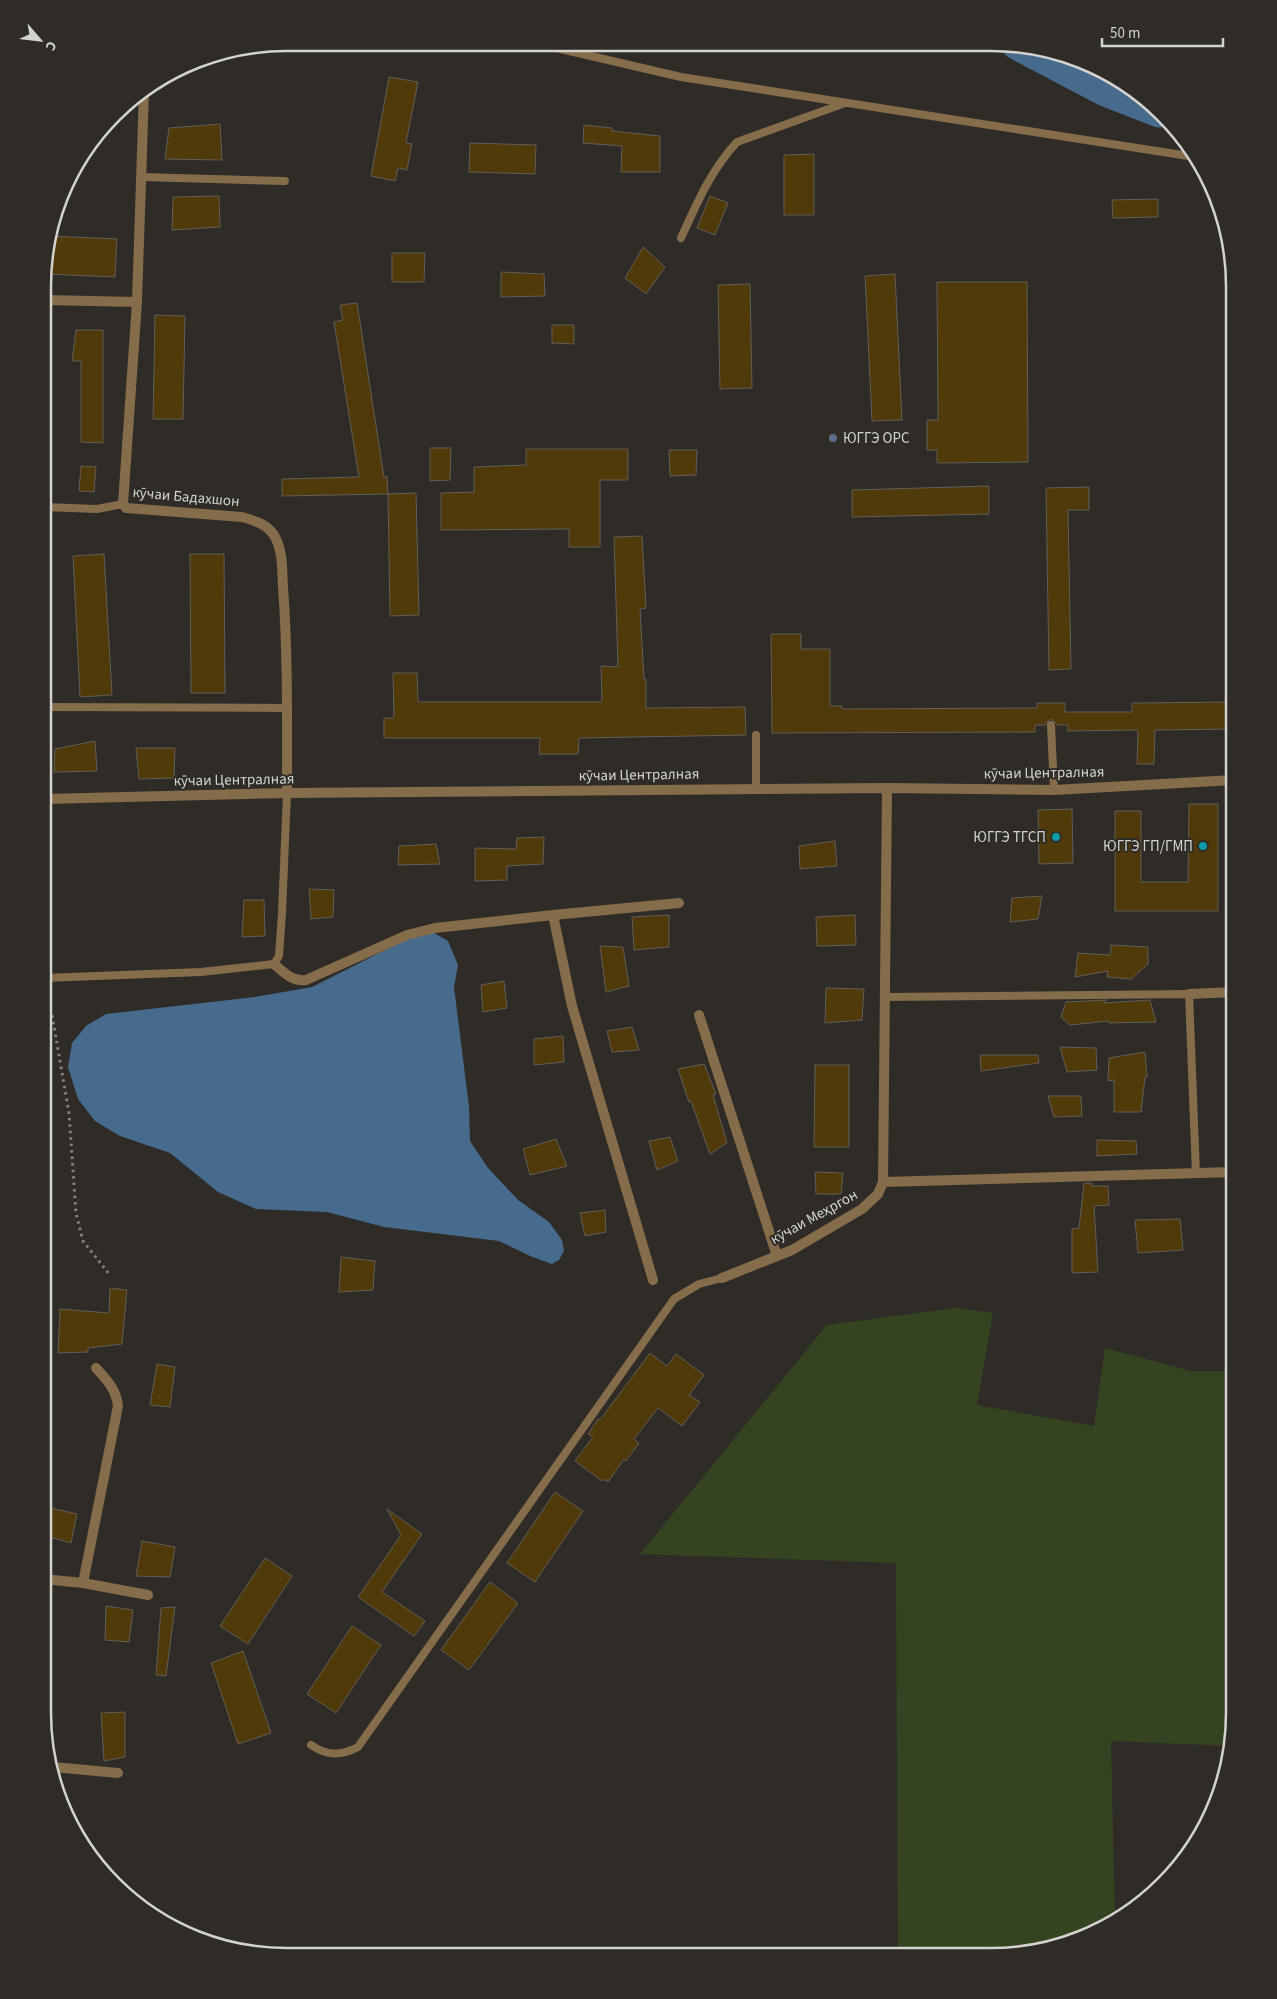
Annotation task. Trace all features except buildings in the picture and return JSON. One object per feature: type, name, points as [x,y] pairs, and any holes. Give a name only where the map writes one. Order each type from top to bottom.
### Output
[{"type":"street","name":"кӯчаи Бадахшон","points":[[144,99],[137,302],[123,504],[126,508],[242,517],[258,522],[268,528],[276,538],[280,551],[284,600],[287,793]]},
{"type":"street","points":[[51,300],[137,302]]},
{"type":"street","name":"кӯчаи Централная","points":[[51,799],[287,793],[887,788],[1054,790],[1226,780]]},
{"type":"street","points":[[887,788],[883,1182],[1226,1172]]},
{"type":"street","points":[[274,964],[294,979],[306,980],[407,935],[435,928],[679,903]]},
{"type":"street","points":[[553,915],[572,1006],[653,1280]]},
{"type":"street","points":[[1189,994],[1226,992]]},
{"type":"street","points":[[699,1015],[777,1256]]},
{"type":"street","name":"кӯчаи Меҳргон","points":[[722,1278],[792,1250],[862,1210],[878,1194],[883,1182]]},
{"type":"street","points":[[83,1583],[118,1406],[116,1395],[110,1383],[96,1368]]},
{"type":"street","points":[[51,1580],[83,1583],[148,1595]]},
{"type":"street","points":[[58,1767],[118,1773]]},
{"type":"lane","points":[[569,51],[680,77],[1186,156]]},
{"type":"lane","points":[[681,238],[706,184],[725,155],[737,142],[847,102]]},
{"type":"lane","points":[[142,177],[285,181]]},
{"type":"lane","points":[[51,507],[97,509],[123,504]]},
{"type":"lane","points":[[51,707],[287,708]]},
{"type":"lane","points":[[1051,725],[1054,790]]},
{"type":"lane","points":[[756,735],[756,789]]},
{"type":"lane","points":[[51,978],[201,972],[274,964],[279,956],[282,922],[287,793]]},
{"type":"lane","points":[[884,997],[1189,994],[1196,1174]]},
{"type":"lane","points":[[311,1745],[328,1754],[349,1752],[358,1747],[674,1299],[699,1284],[722,1278]]},
{"type":"path","points":[[51,1014],[69,1113],[76,1213],[83,1241],[110,1275]]},
{"type":"green space","points":[[955,1308],[993,1313],[977,1405],[1094,1426],[1105,1348],[1191,1371],[1226,1371],[1226,1713],[1224,1746],[1111,1741],[1115,1912],[1095,1924],[1052,1940],[1022,1946],[898,1948],[896,1563],[640,1554],[827,1325]]},
{"type":"water","points":[[431,931],[448,941],[458,965],[454,987],[469,1107],[470,1141],[488,1168],[518,1200],[549,1222],[562,1240],[564,1251],[559,1260],[552,1264],[499,1241],[384,1227],[327,1212],[256,1209],[218,1192],[170,1153],[120,1136],[95,1121],[78,1099],[68,1067],[72,1043],[86,1026],[106,1014],[255,997],[312,987],[413,936]]},
{"type":"waterway","points":[[1037,56],[1105,92],[1141,106]]},
{"type":"place","name":"ЮГГЭ ОРС","points":[[833,438]]},
{"type":"place","name":"ЮГГЭ ТГСП","points":[[1056,837]]},
{"type":"place","name":"ЮГГЭ ГП/ГМП","points":[[1203,846]]}]
